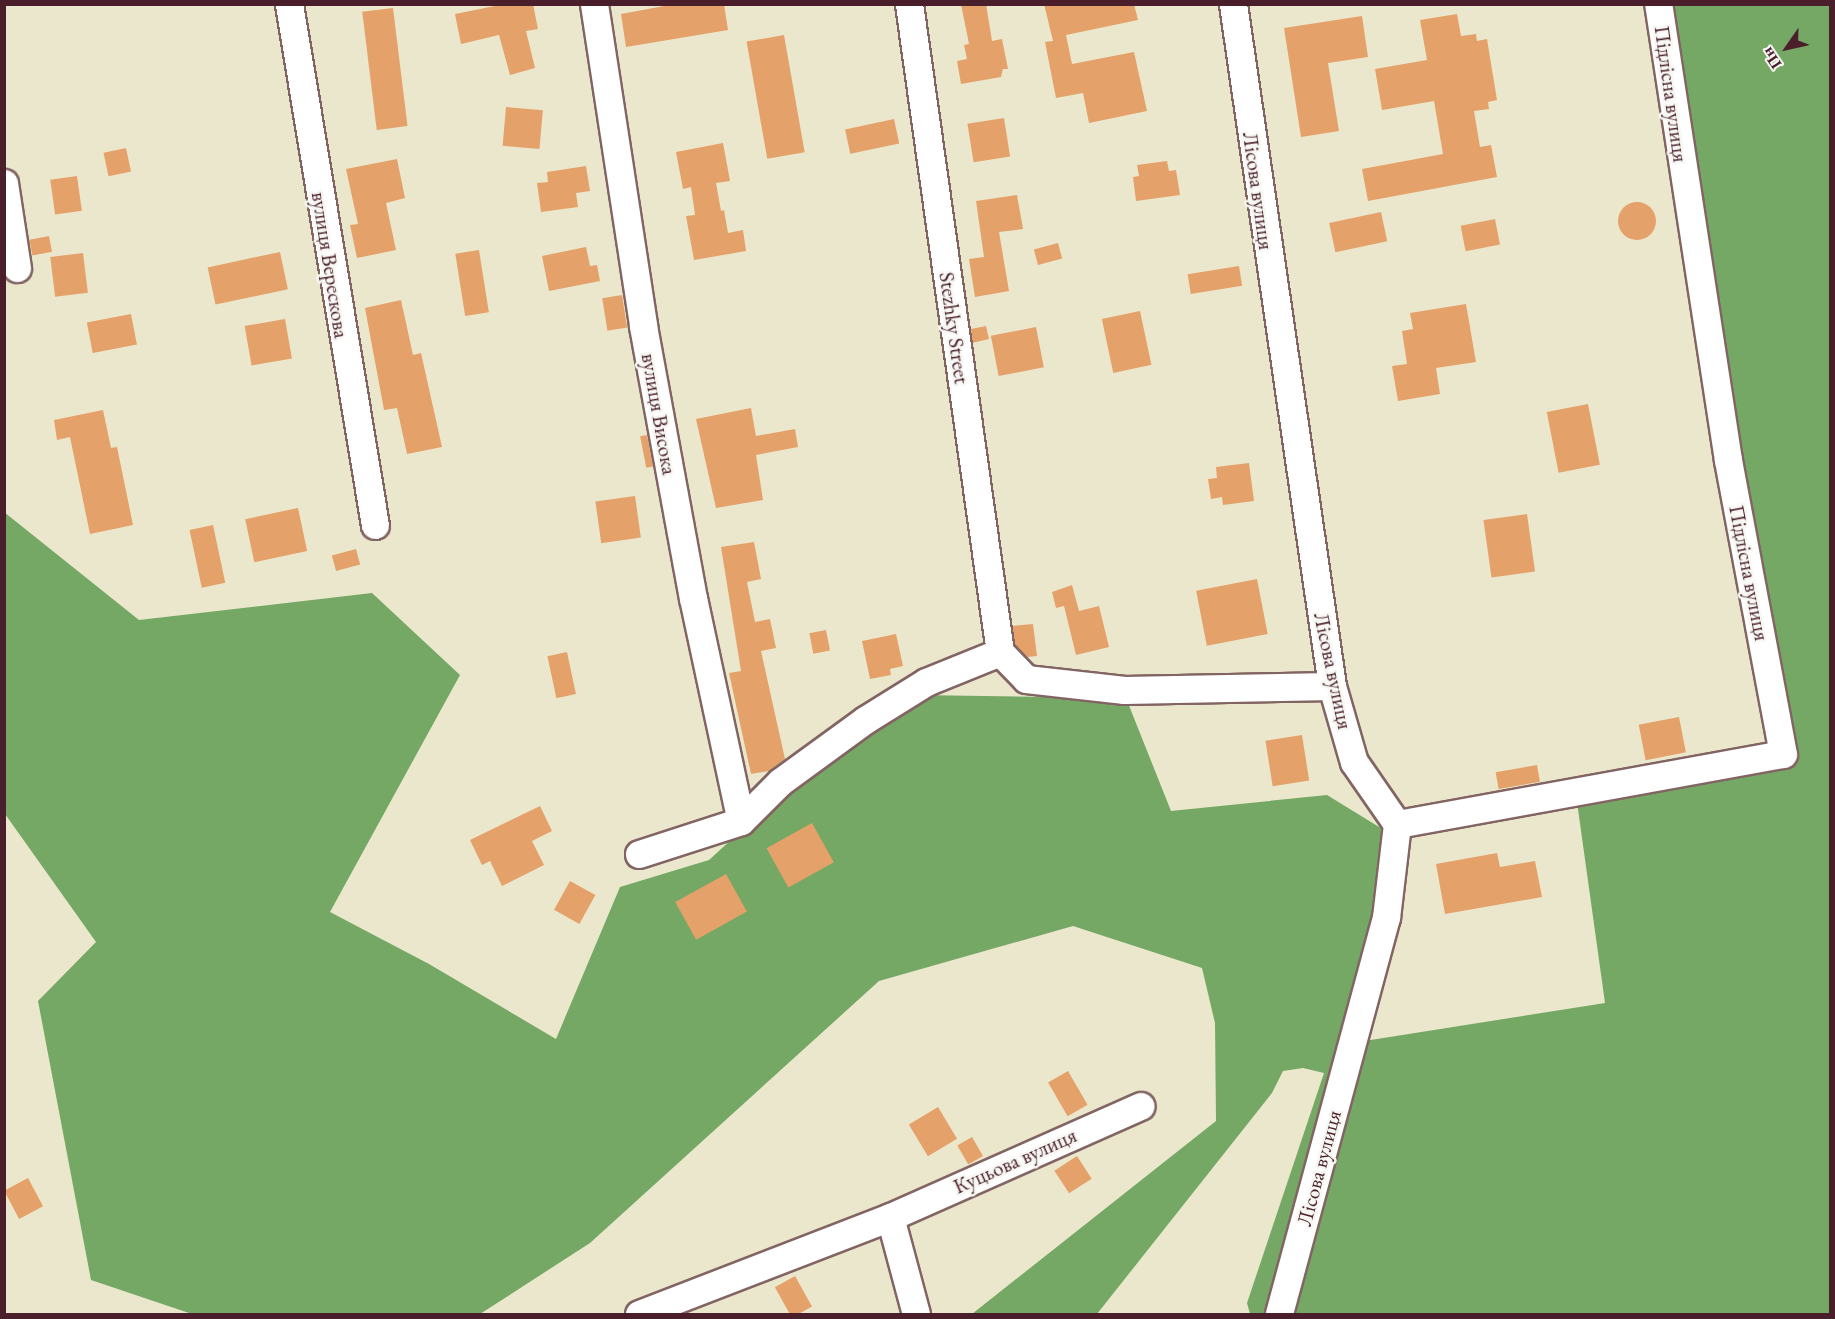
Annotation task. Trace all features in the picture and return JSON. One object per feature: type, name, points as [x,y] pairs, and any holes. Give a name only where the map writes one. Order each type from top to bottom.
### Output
[{"type":"street","name":"вулиця Верескова","points":[[289,4],[375,525]]},
{"type":"street","name":"вулиця Висока","points":[[594,4],[643,326],[693,598],[741,821]]},
{"type":"street","name":"Stezhky Street","points":[[909,4],[1000,652]]},
{"type":"street","name":"Лісова вулиця","points":[[1233,4],[1332,686],[1354,762],[1397,824],[1386,917],[1279,1314]]},
{"type":"street","name":"Підлісна вулиця","points":[[1397,824],[1783,754],[1728,460],[1658,4]]},
{"type":"street","points":[[4,183],[17,268]]},
{"type":"street","points":[[639,854],[741,821],[780,782],[865,720],[926,682],[1000,652],[1026,679],[1124,690],[1332,686]]},
{"type":"street","name":"Куцьова вулиця","points":[[639,1314],[890,1217],[1140,1106]]},
{"type":"street","points":[[890,1217],[916,1314]]},
{"type":"green space","points":[[1667,5],[1830,5],[1830,1314],[1250,1314],[1247,1303],[1324,1073],[1303,1068],[1283,1071],[1272,1093],[1097,1314],[972,1314],[1216,1121],[1215,1023],[1202,968],[1073,926],[879,981],[590,1243],[480,1314],[192,1314],[91,1280],[38,1001],[96,942],[5,814],[4,512],[139,620],[372,593],[460,675],[330,912],[429,964],[556,1039],[620,887],[709,860],[822,757],[918,695],[1126,698],[1171,811],[1327,795],[1384,830],[1358,1042],[1605,1003],[1577,802],[1795,760],[1752,546]]},
{"type":"building","points":[[533,4],[538,29],[526,31],[535,68],[510,75],[499,35],[461,44],[455,14],[500,5]]},
{"type":"building","points":[[675,4],[724,4],[728,30],[626,47],[621,14]]},
{"type":"building","points":[[961,4],[986,4],[992,41],[1002,39],[1008,69],[1003,69],[1001,77],[961,84],[957,61],[967,59],[964,45],[969,44]]},
{"type":"building","points":[[1044,4],[1134,4],[1138,20],[1066,35],[1072,64],[1134,52],[1147,111],[1089,123],[1083,93],[1056,98],[1045,42],[1053,41]]},
{"type":"building","points":[[393,8],[408,126],[377,130],[362,12]]},
{"type":"building","points":[[1457,14],[1461,36],[1476,34],[1477,41],[1487,39],[1497,100],[1488,102],[1489,109],[1474,111],[1480,147],[1491,145],[1497,177],[1368,201],[1362,169],[1443,154],[1434,101],[1382,110],[1375,69],[1427,60],[1420,20]]},
{"type":"building","points":[[1362,16],[1368,57],[1328,63],[1339,131],[1301,137],[1284,28]]},
{"type":"building","points":[[784,35],[805,152],[767,159],[747,42]]},
{"type":"building","points":[[506,107],[543,110],[539,149],[503,146]]},
{"type":"building","points":[[1004,118],[1010,157],[974,162],[967,124]]},
{"type":"building","points":[[894,119],[899,143],[850,154],[845,129]]},
{"type":"building","points":[[723,143],[730,181],[716,183],[721,211],[724,210],[728,233],[743,230],[746,251],[694,260],[686,216],[695,215],[691,187],[683,189],[676,152]]},
{"type":"building","points":[[126,148],[131,171],[108,176],[104,153]]},
{"type":"building","points":[[397,159],[405,198],[386,203],[396,250],[357,258],[350,225],[358,224],[346,169]]},
{"type":"building","points":[[1167,161],[1169,171],[1176,170],[1180,195],[1136,201],[1133,177],[1139,176],[1137,165]]},
{"type":"building","points":[[586,166],[590,191],[576,193],[578,207],[541,212],[537,183],[548,182],[547,172]]},
{"type":"building","points":[[77,176],[82,211],[55,214],[50,180]]},
{"type":"building","points":[[1017,195],[1023,229],[999,232],[1009,291],[975,297],[969,259],[984,257],[976,201]]},
{"type":"building","points":[[1637,202],[1651,207],[1656,221],[1651,235],[1637,240],[1623,235],[1618,221],[1623,207]]},
{"type":"building","points":[[1381,212],[1387,241],[1335,252],[1329,223]]},
{"type":"building","points":[[1495,219],[1500,245],[1466,251],[1461,226]]},
{"type":"building","points":[[49,236],[52,252],[32,256],[29,240]]},
{"type":"building","points":[[1058,243],[1062,258],[1038,265],[1034,249]]},
{"type":"building","points":[[586,247],[590,266],[597,265],[600,281],[549,291],[542,256]]},
{"type":"building","points":[[479,250],[489,312],[465,316],[455,254]]},
{"type":"building","points":[[280,252],[288,289],[216,305],[208,267]]},
{"type":"building","points":[[83,253],[88,293],[55,297],[50,257]]},
{"type":"building","points":[[1239,266],[1242,286],[1191,294],[1188,274]]},
{"type":"building","points":[[622,295],[627,328],[607,331],[602,298]]},
{"type":"building","points":[[401,300],[413,355],[421,353],[442,447],[407,454],[397,408],[384,410],[365,308]]},
{"type":"building","points":[[1466,304],[1476,362],[1436,368],[1440,394],[1398,401],[1392,366],[1407,364],[1402,331],[1413,329],[1410,313]]},
{"type":"building","points":[[1140,311],[1151,365],[1113,373],[1102,319]]},
{"type":"building","points":[[131,314],[137,344],[93,353],[87,323]]},
{"type":"building","points":[[285,319],[292,358],[252,366],[245,326]]},
{"type":"building","points":[[986,326],[989,339],[972,343],[971,329]]},
{"type":"building","points":[[1036,327],[1044,367],[999,376],[991,336]]},
{"type":"building","points":[[1588,404],[1600,465],[1559,473],[1547,412]]},
{"type":"building","points":[[751,408],[756,436],[795,429],[798,447],[756,455],[763,500],[716,508],[696,419]]},
{"type":"building","points":[[103,410],[111,448],[117,447],[133,525],[90,534],[70,437],[57,440],[54,420]]},
{"type":"building","points":[[647,435],[653,466],[646,468],[640,436]]},
{"type":"building","points":[[1249,463],[1254,501],[1223,505],[1222,497],[1211,499],[1208,479],[1217,478],[1216,467]]},
{"type":"building","points":[[635,496],[641,538],[601,543],[595,502]]},
{"type":"building","points":[[298,508],[307,551],[254,562],[245,519]]},
{"type":"building","points":[[1527,514],[1535,571],[1492,578],[1483,520]]},
{"type":"building","points":[[213,525],[225,583],[202,588],[190,530]]},
{"type":"building","points":[[754,542],[761,579],[747,582],[755,622],[770,619],[776,648],[761,651],[785,759],[769,771],[751,774],[729,673],[741,671],[721,547]]},
{"type":"building","points":[[356,549],[360,564],[336,571],[332,555]]},
{"type":"building","points":[[1257,579],[1268,634],[1207,646],[1196,591]]},
{"type":"building","points":[[1072,585],[1079,611],[1099,606],[1109,647],[1076,655],[1064,606],[1056,608],[1052,592]]},
{"type":"building","points":[[1033,624],[1037,656],[1027,657],[1015,645],[1012,626]]},
{"type":"building","points":[[826,630],[830,651],[813,654],[809,633]]},
{"type":"building","points":[[896,634],[903,666],[890,669],[891,675],[870,679],[862,641]]},
{"type":"building","points":[[567,652],[576,694],[556,698],[547,656]]},
{"type":"building","points":[[1679,717],[1686,752],[1646,760],[1639,725]]},
{"type":"building","points":[[1302,735],[1309,780],[1273,786],[1265,741]]},
{"type":"building","points":[[1537,765],[1540,782],[1499,789],[1496,772]]},
{"type":"building","points":[[540,806],[552,831],[532,841],[544,865],[502,886],[490,861],[482,865],[470,840]]},
{"type":"building","points":[[812,823],[834,862],[788,888],[767,848]]},
{"type":"building","points":[[1497,853],[1500,867],[1535,861],[1542,897],[1445,914],[1436,864]]},
{"type":"building","points":[[726,874],[747,912],[696,940],[675,902]]},
{"type":"building","points":[[570,881],[595,895],[579,924],[554,910]]},
{"type":"building","points":[[1068,1071],[1088,1105],[1068,1116],[1048,1082]]},
{"type":"building","points":[[938,1107],[957,1139],[928,1156],[909,1125]]},
{"type":"building","points":[[972,1137],[983,1156],[968,1165],[957,1146]]},
{"type":"building","points":[[1077,1156],[1092,1179],[1069,1193],[1054,1171]]},
{"type":"building","points":[[28,1178],[43,1206],[19,1219],[4,1191]]},
{"type":"building","points":[[795,1276],[812,1307],[799,1314],[790,1314],[775,1287]]}]
